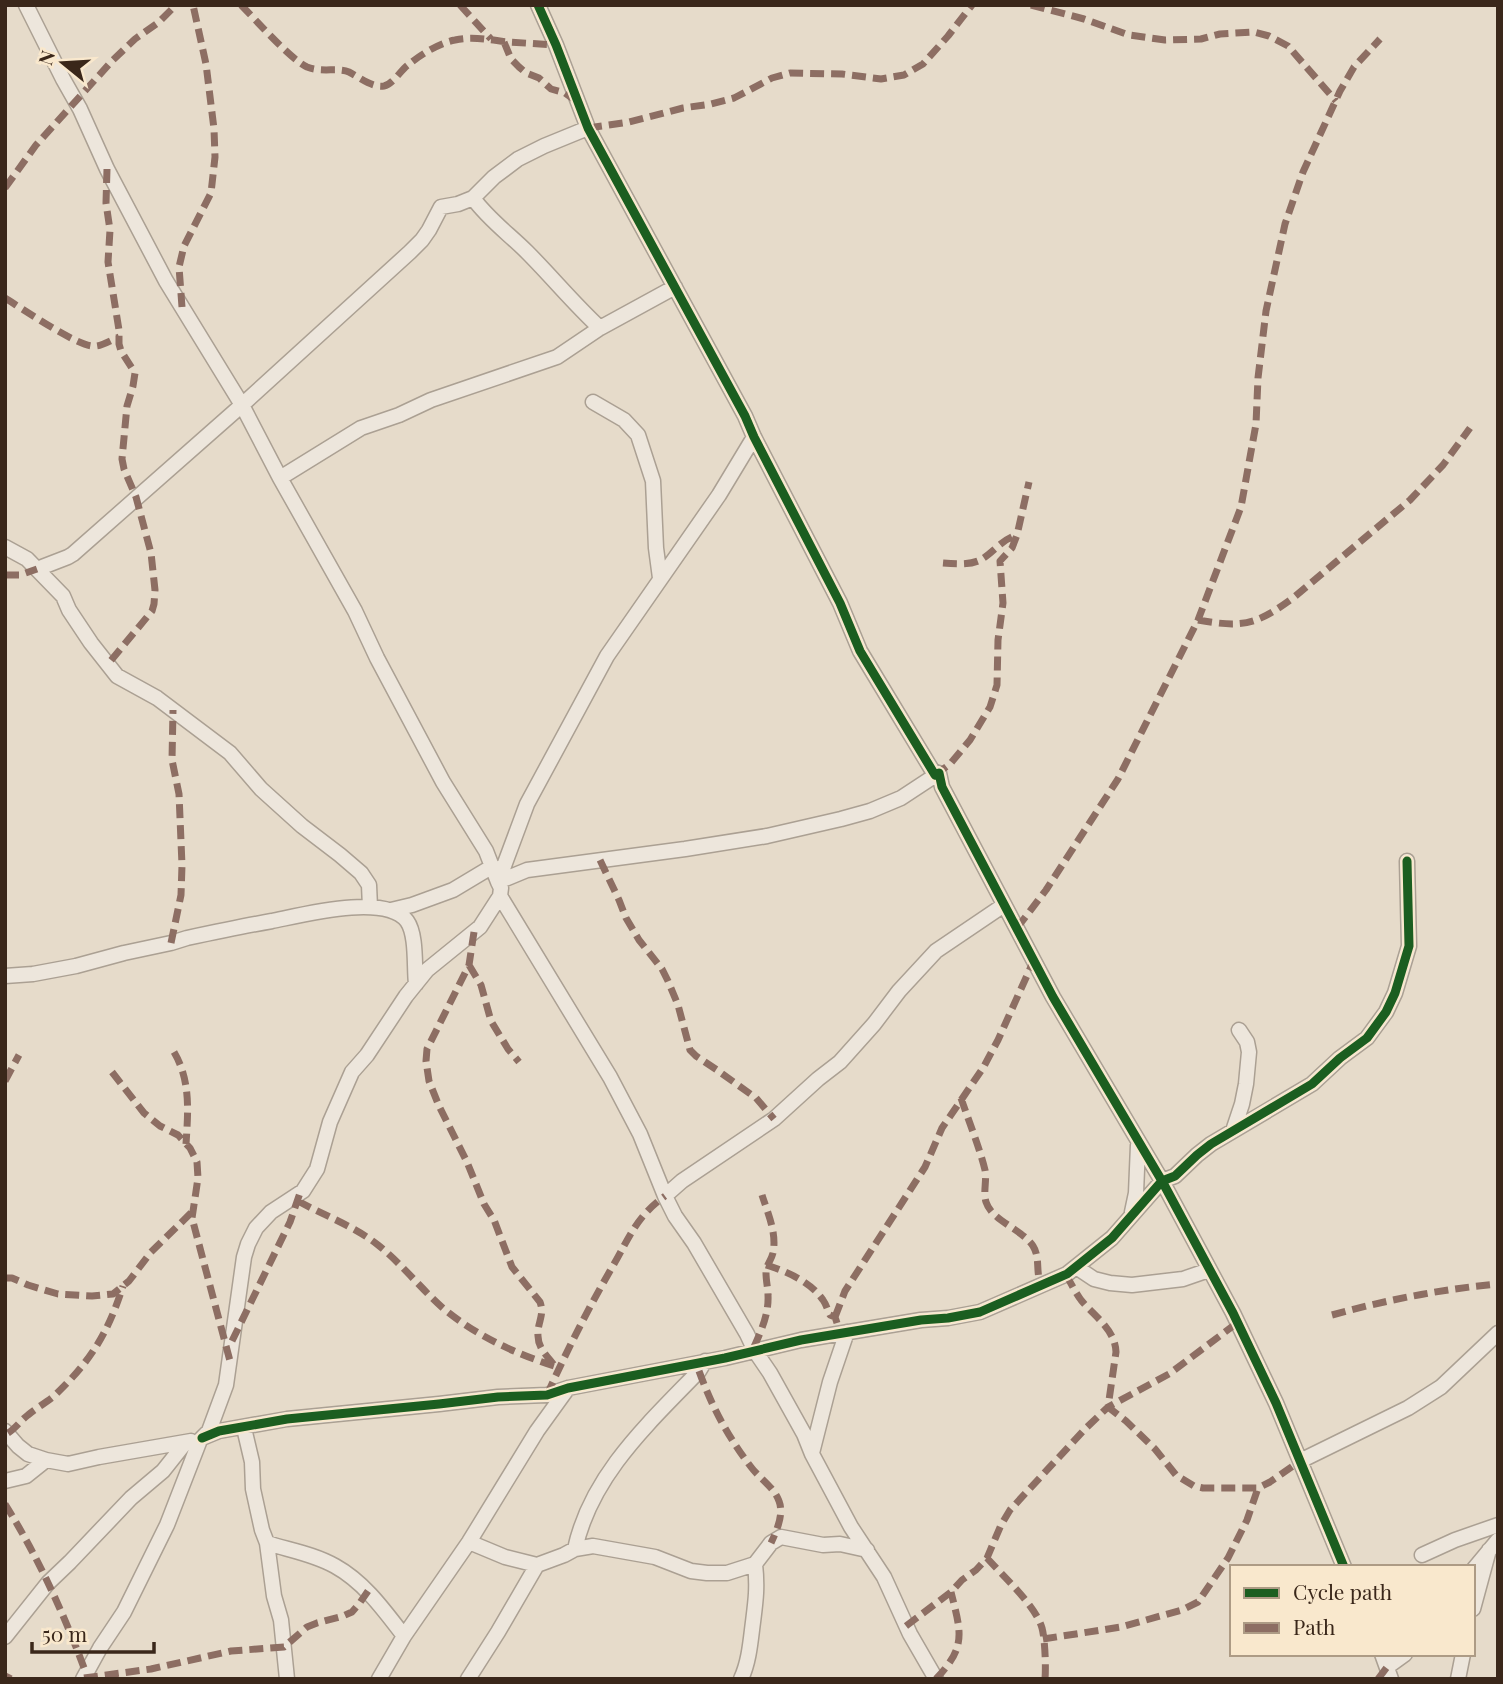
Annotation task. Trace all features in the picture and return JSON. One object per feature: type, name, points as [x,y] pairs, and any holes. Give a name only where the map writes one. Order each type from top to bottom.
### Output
[{"type":"street","points":[[26,5],[166,281],[242,404],[280,478],[355,611],[443,782],[486,851],[499,889],[610,1077],[640,1134],[665,1196],[770,1373],[851,1527],[884,1577],[909,1634],[936,1679]]},
{"type":"street","points":[[538,5],[588,128],[745,416],[841,603],[860,651],[935,775],[939,773]]},
{"type":"street","points":[[37,569],[73,554],[242,404],[410,252],[429,230],[441,206],[458,204],[473,198],[494,177],[530,152],[588,128]]},
{"type":"street","points":[[473,198],[482,211],[529,254],[575,305],[600,328]]},
{"type":"street","points":[[280,478],[361,428],[431,400],[557,357],[600,328],[675,287]]},
{"type":"street","points":[[593,402],[624,420],[638,435],[653,481],[660,578]]},
{"type":"street","points":[[5,1637],[48,1583],[131,1498],[209,1431],[226,1385],[244,1257],[256,1228],[271,1212],[303,1191],[317,1169],[330,1122],[352,1072],[367,1055],[416,984],[427,970],[480,927],[499,889],[527,804],[607,656],[719,495],[754,437]]},
{"type":"street","points":[[5,547],[27,559],[63,596],[76,621],[117,676],[157,698],[230,753],[261,789],[361,873],[369,885],[370,907]]},
{"type":"street","points":[[499,889],[527,870],[767,836],[870,811],[901,798],[939,773]]},
{"type":"street","points":[[939,773],[942,788],[1054,997],[1161,1181],[1233,1313],[1276,1403],[1344,1565]]},
{"type":"street","points":[[5,1431],[28,1454],[68,1464],[196,1440],[219,1431],[287,1419],[498,1397],[547,1395],[568,1388],[801,1340],[980,1312],[1066,1275],[1112,1238],[1161,1181],[1175,1176],[1197,1155],[1233,1130],[1312,1084],[1367,1038],[1386,1012],[1395,993],[1409,946],[1407,861]]},
{"type":"street","points":[[5,976],[33,974],[319,911],[370,907],[391,910],[453,890],[493,866]]},
{"type":"street","points":[[665,1196],[682,1181],[774,1119],[840,1062],[936,951],[1004,905]]},
{"type":"street","points":[[391,910],[409,924],[413,936],[416,984]]},
{"type":"street","points":[[1233,1130],[1242,1104],[1250,1052],[1239,1030]]},
{"type":"street","points":[[1130,1217],[1136,1193],[1138,1144]]},
{"type":"street","points":[[1076,1267],[1094,1279],[1132,1285],[1183,1279],[1209,1270]]},
{"type":"street","points":[[812,1454],[830,1382],[847,1332]]},
{"type":"street","points":[[1300,1461],[1408,1408],[1441,1387],[1498,1334]]},
{"type":"street","points":[[575,1549],[579,1530],[599,1485],[622,1454],[699,1371],[705,1361]]},
{"type":"street","points":[[379,1679],[404,1636],[469,1542],[537,1431],[568,1388]]},
{"type":"street","points":[[244,1428],[252,1462],[253,1489],[267,1543],[274,1596],[281,1620],[287,1679]]},
{"type":"street","points":[[88,1678],[100,1648],[124,1612],[162,1537],[196,1440]]},
{"type":"street","points":[[5,1481],[26,1476],[46,1460]]},
{"type":"street","points":[[1422,1555],[1498,1525]]},
{"type":"street","points":[[469,1542],[505,1557],[537,1565],[575,1549],[593,1546],[655,1557],[706,1573],[727,1573],[755,1564],[771,1543],[781,1537],[867,1550]]},
{"type":"street","points":[[267,1543],[316,1557],[349,1575],[368,1591],[404,1636]]},
{"type":"street","points":[[1475,1568],[1494,1545]]},
{"type":"street","points":[[1475,1603],[1494,1545]]},
{"type":"street","points":[[741,1679],[757,1605],[755,1564]]},
{"type":"street","points":[[468,1679],[537,1565]]},
{"type":"street","points":[[1387,1667],[1402,1656]]},
{"type":"street","points":[[1458,1679],[1463,1656]]},
{"type":"marked path","points":[[5,188],[36,145],[112,61],[176,5]]},
{"type":"marked path","points":[[182,307],[179,267],[184,246],[211,193],[215,157],[206,64],[193,5]]},
{"type":"marked path","points":[[241,5],[300,63],[319,70],[349,72],[379,86],[391,83],[405,67],[424,53],[455,40],[475,38],[556,45]]},
{"type":"marked path","points":[[460,5],[491,39]]},
{"type":"marked path","points":[[588,128],[629,122],[734,98],[772,78],[790,73],[842,74],[881,79],[904,75],[923,64],[972,5]]},
{"type":"marked path","points":[[1031,5],[1084,19],[1129,35],[1165,40],[1201,39],[1220,34],[1254,32],[1269,36],[1288,46],[1336,101]]},
{"type":"marked path","points":[[1017,928],[1046,890],[1118,779],[1198,620],[1241,507],[1256,424],[1266,311],[1285,224],[1303,172],[1340,91],[1354,67],[1380,39]]},
{"type":"marked path","points":[[504,42],[511,59],[526,73],[576,101]]},
{"type":"marked path","points":[[107,169],[106,203],[110,230],[108,262],[119,344],[135,373],[127,406],[122,459],[136,497],[151,553],[155,590],[152,611],[108,664]]},
{"type":"marked path","points":[[5,298],[49,326],[85,344],[99,345],[119,337]]},
{"type":"marked path","points":[[1198,620],[1227,624],[1248,622],[1269,614],[1293,598],[1410,500],[1443,465],[1470,428]]},
{"type":"marked path","points":[[935,775],[950,764],[970,740],[990,707],[997,685],[998,640],[1003,603],[1000,561],[1012,548],[1017,535],[1029,482]]},
{"type":"marked path","points":[[943,563],[965,564],[978,561],[1017,535]]},
{"type":"marked path","points":[[5,575],[20,575],[37,569]]},
{"type":"marked path","points":[[171,943],[181,895],[182,865],[179,794],[172,760],[173,710]]},
{"type":"marked path","points":[[600,860],[626,918],[668,981],[678,1005],[690,1050],[756,1098],[774,1119]]},
{"type":"marked path","points":[[474,932],[469,965],[427,1049],[429,1081],[484,1204],[494,1220],[512,1267],[540,1302],[542,1311],[539,1341],[542,1350],[558,1371]]},
{"type":"marked path","points":[[835,1317],[845,1291],[925,1167],[942,1128],[983,1068],[1034,960]]},
{"type":"marked path","points":[[469,965],[481,985],[491,1021],[519,1062]]},
{"type":"marked path","points":[[174,1052],[186,1085],[186,1144]]},
{"type":"marked path","points":[[5,1081],[19,1055]]},
{"type":"marked path","points":[[112,1072],[144,1113],[160,1126],[178,1135],[190,1148],[197,1162],[198,1178],[192,1218],[230,1361]]},
{"type":"marked path","points":[[961,1098],[985,1170],[985,1194],[989,1209],[1033,1246],[1040,1282],[1044,1284]]},
{"type":"marked path","points":[[232,1341],[290,1222],[300,1193]]},
{"type":"marked path","points":[[754,1347],[767,1309],[766,1270],[774,1246],[771,1224],[762,1195]]},
{"type":"marked path","points":[[547,1395],[630,1235],[647,1211],[665,1196]]},
{"type":"marked path","points":[[298,1201],[369,1238],[444,1309],[469,1327],[510,1349],[554,1366]]},
{"type":"marked path","points":[[5,1278],[58,1294],[113,1294],[129,1281],[151,1252],[193,1211]]},
{"type":"marked path","points":[[766,1265],[790,1274],[812,1288],[837,1323]]},
{"type":"marked path","points":[[1066,1275],[1081,1300],[1108,1330],[1115,1344],[1108,1407],[1155,1449],[1176,1475],[1194,1486],[1203,1488],[1258,1488],[1300,1461]]},
{"type":"marked path","points":[[1332,1315],[1414,1296],[1498,1284]]},
{"type":"marked path","points":[[8,1433],[54,1396],[78,1371],[97,1346],[123,1286]]},
{"type":"marked path","points":[[906,1626],[976,1570],[987,1558],[1010,1510],[1108,1407],[1169,1374],[1237,1323]]},
{"type":"marked path","points":[[699,1371],[728,1433],[779,1501],[780,1517],[771,1543]]},
{"type":"marked path","points":[[1043,1639],[1121,1627],[1182,1610],[1198,1602],[1228,1558],[1247,1520],[1258,1488]]},
{"type":"marked path","points":[[5,1504],[50,1586],[86,1673]]},
{"type":"marked path","points":[[987,1558],[1039,1619],[1044,1639],[1045,1679]]},
{"type":"marked path","points":[[84,1678],[151,1669],[231,1651],[284,1647],[307,1627],[352,1612],[368,1591]]},
{"type":"marked path","points":[[936,1679],[953,1657],[959,1638],[951,1592]]},
{"type":"marked path","points":[[1378,1679],[1387,1667]]},
{"type":"marked path","points":[[5,1676],[11,1679]]},
{"type":"cycle path","points":[[538,5],[588,128],[745,416],[840,603],[860,651],[935,775],[939,773],[942,787],[1053,997],[1162,1181],[1233,1313],[1276,1403],[1343,1565]]},
{"type":"cycle path","points":[[202,1438],[219,1431],[287,1419],[498,1397],[547,1395],[568,1388],[725,1358],[801,1340],[980,1312],[1067,1274],[1112,1238],[1162,1181],[1175,1176],[1211,1144],[1312,1084],[1367,1038],[1386,1012],[1395,993],[1409,946],[1407,861]]}]
